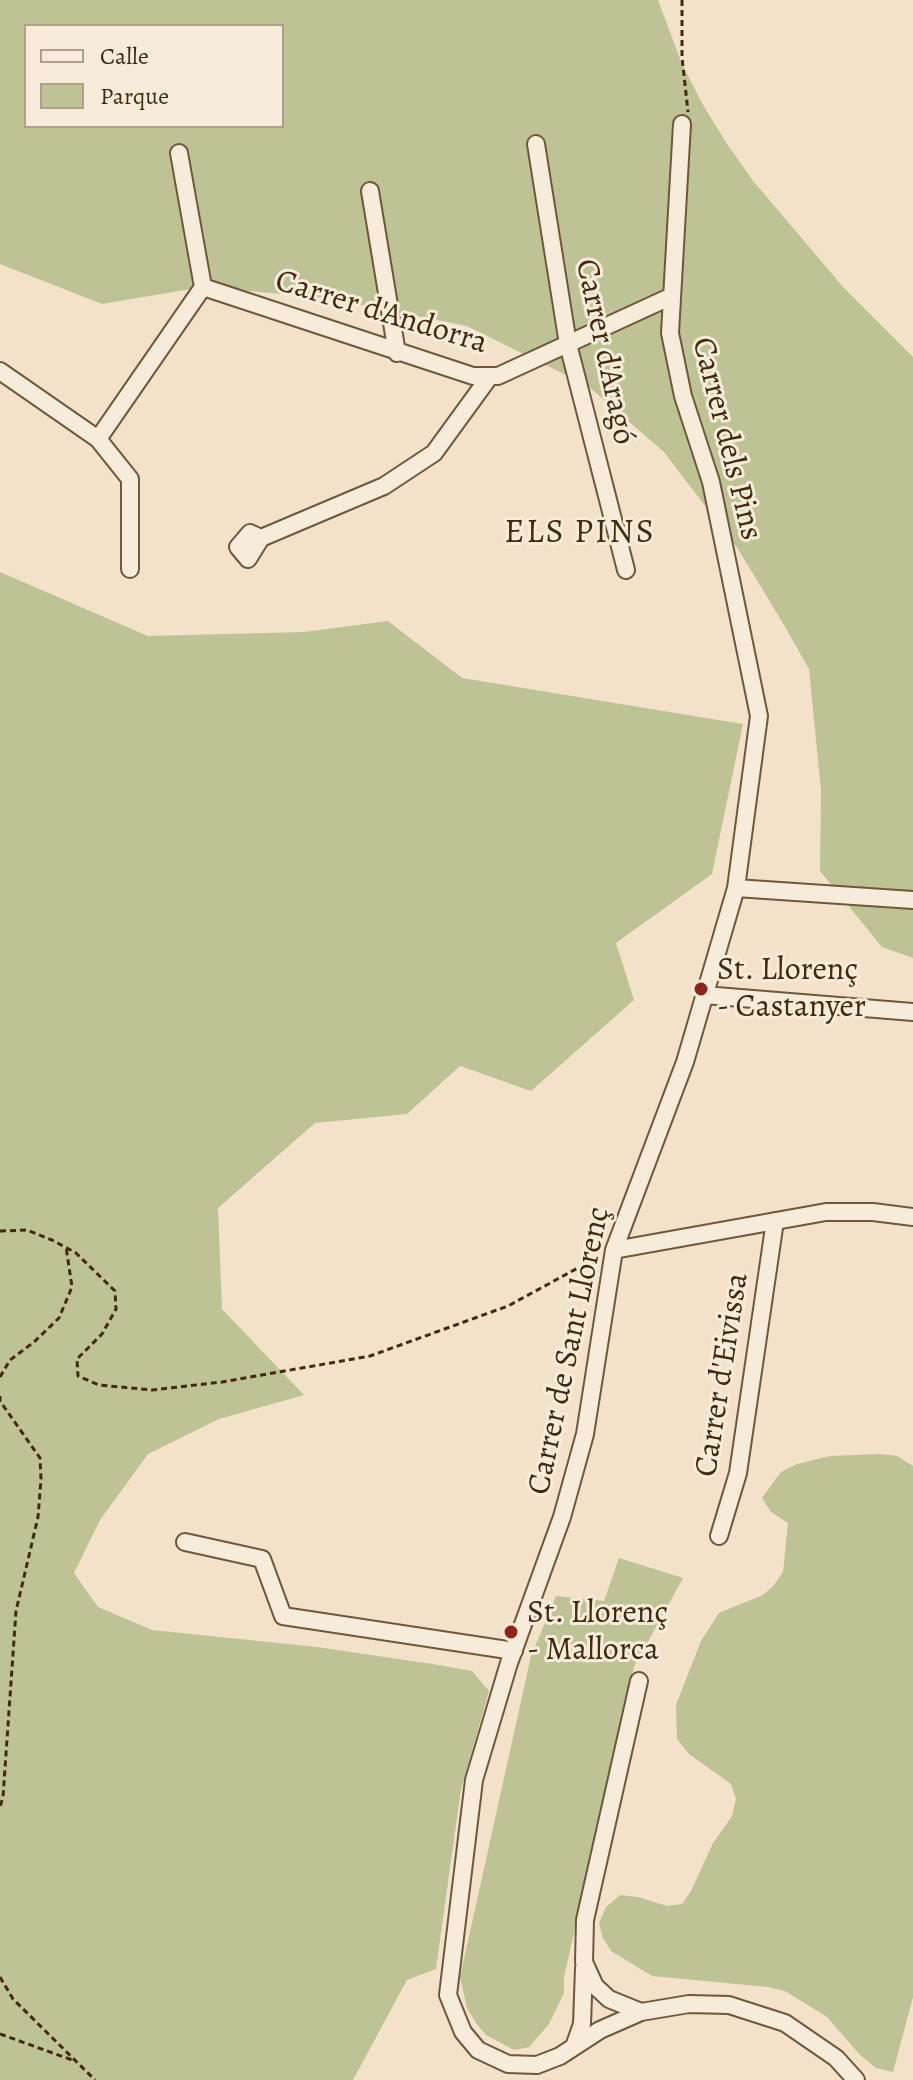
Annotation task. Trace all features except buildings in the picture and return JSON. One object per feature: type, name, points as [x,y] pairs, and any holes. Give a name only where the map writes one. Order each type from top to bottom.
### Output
[{"type":"street","name":"Carrer dels Pins","points":[[685,118],[670,333],[683,396],[711,482],[759,716]]},
{"type":"street","name":"Carrer d'Aragó","points":[[536,144],[568,344],[626,570]]},
{"type":"street","points":[[98,439],[203,287],[179,153]]},
{"type":"street","points":[[370,191],[397,353]]},
{"type":"street","name":"Carrer d'Andorra","points":[[203,287],[473,376],[498,376],[672,296]]},
{"type":"street","points":[[0,371],[98,439],[130,479],[130,569]]},
{"type":"street","points":[[261,538],[384,486],[434,453],[490,376]]},
{"type":"street","name":"Carrer de Sant Llorenç","points":[[759,716],[736,888],[685,1062],[614,1250],[585,1434],[562,1517],[514,1651],[474,1780],[448,1995],[463,2032],[478,2050],[508,2064],[537,2065],[600,2030],[641,2012],[689,2004],[729,2005],[785,2023],[836,2058],[856,2080]]},
{"type":"street","points":[[736,888],[913,900]]},
{"type":"street","points":[[704,995],[913,1012]]},
{"type":"street","points":[[614,1250],[826,1212],[873,1212],[913,1217]]},
{"type":"street","name":"Carrer d'Eivissa","points":[[719,1536],[738,1473],[775,1221]]},
{"type":"street","points":[[185,1542],[262,1559],[283,1616],[514,1651]]},
{"type":"street","points":[[574,2047],[582,2024],[585,1920],[639,1681]]},
{"type":"street","points":[[584,1962],[595,1986],[609,1999],[641,2012]]},
{"type":"path","points":[[682,0],[685,118]]},
{"type":"path","points":[[0,1231],[27,1230],[66,1247],[115,1291],[116,1309],[102,1334],[77,1359],[78,1376],[99,1385],[152,1390],[222,1382],[370,1356],[508,1306],[614,1250]]},
{"type":"path","points":[[0,1377],[10,1360],[59,1318],[72,1287],[66,1247]]},
{"type":"path","points":[[0,1396],[0,1401],[40,1458],[41,1479],[38,1517],[16,1611],[0,1807]]},
{"type":"path","points":[[0,1977],[13,1999],[95,2080]]},
{"type":"path","points":[[0,2034],[78,2061]]},
{"type":"green space","points":[[0,0],[658,0],[682,64],[703,105],[754,182],[844,288],[913,357],[913,958],[882,947],[820,871],[821,790],[809,669],[784,625],[738,549],[664,452],[588,386],[467,326],[327,298],[203,287],[102,304],[0,264]]},
{"type":"green space","points":[[0,572],[148,636],[304,632],[388,621],[462,678],[743,724],[712,874],[616,943],[634,1000],[531,1091],[460,1066],[407,1114],[315,1123],[218,1208],[222,1309],[304,1395],[219,1419],[148,1454],[100,1520],[74,1573],[98,1607],[152,1630],[317,1647],[439,1665],[472,1671],[489,1691],[461,1789],[436,1969],[407,1980],[353,2080],[0,2080]]},
{"type":"green space","points":[[830,1456],[897,1456],[913,1466],[913,1997],[893,2072],[876,2068],[860,2055],[827,2017],[785,1991],[652,1976],[611,1951],[599,1923],[606,1907],[620,1895],[667,1906],[682,1904],[713,1843],[732,1816],[736,1799],[731,1784],[689,1754],[677,1739],[676,1705],[701,1641],[719,1613],[763,1595],[783,1572],[788,1523],[771,1512],[762,1498],[781,1472],[797,1464]]},
{"type":"green space","points":[[619,1558],[683,1578],[634,1667],[564,1977],[564,1993],[549,2024],[529,2047],[514,2050],[486,2035],[476,2023],[467,2008],[460,1977],[531,1656],[556,1596],[604,1601]]},
{"type":"place","name":"St. Llorenç - Castanyer","points":[[701,989]]},
{"type":"place","name":"St. Llorenç - Mallorca","points":[[511,1632]]},
{"type":"district","name":"ELS PINS","points":[[580,534]]}]
